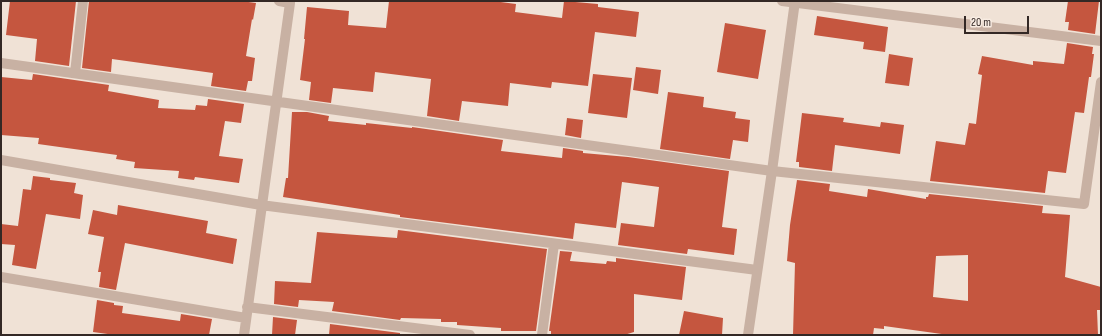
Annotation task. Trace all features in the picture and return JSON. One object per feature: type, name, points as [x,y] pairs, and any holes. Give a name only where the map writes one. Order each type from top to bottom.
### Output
[{"type":"street","points":[[75,73],[83,1]]},
{"type":"street","points":[[244,335],[275,101],[290,2],[278,1]]},
{"type":"street","points":[[782,1],[1101,41]]},
{"type":"street","points":[[748,335],[795,2]]},
{"type":"street","points":[[1,62],[772,171],[1084,204],[1101,82]]},
{"type":"street","points":[[1,160],[261,205],[757,270]]},
{"type":"street","points":[[542,335],[554,244]]},
{"type":"street","points":[[1,277],[246,318]]},
{"type":"street","points":[[247,307],[470,335]]},
{"type":"building","points":[[10,1],[76,1],[69,66],[35,61],[37,39],[6,35]]},
{"type":"building","points":[[89,1],[241,1],[256,3],[246,56],[255,58],[252,81],[248,81],[246,91],[211,86],[213,73],[112,59],[111,72],[82,68]]},
{"type":"building","points":[[389,1],[493,1],[516,4],[515,12],[562,18],[564,1],[598,4],[598,7],[639,12],[636,37],[595,32],[588,86],[552,82],[551,88],[510,83],[508,106],[462,101],[459,121],[427,116],[431,79],[375,72],[373,92],[333,88],[331,103],[309,100],[311,82],[300,80],[307,7],[349,11],[348,25],[386,28]]},
{"type":"building","points":[[1068,1],[1099,1],[1095,34],[1068,30],[1069,22],[1065,22]]},
{"type":"building","points":[[817,16],[888,27],[885,52],[863,49],[864,42],[814,35]]},
{"type":"building","points":[[725,23],[766,30],[758,79],[717,72]]},
{"type":"building","points":[[1067,43],[1093,47],[1092,54],[1094,54],[1084,113],[1075,112],[1066,173],[1048,171],[1045,193],[930,181],[936,141],[965,145],[969,123],[976,124],[982,75],[978,74],[982,56],[1033,65],[1033,61],[1064,64]]},
{"type":"building","points":[[889,54],[913,58],[909,86],[885,83]]},
{"type":"building","points":[[636,67],[661,70],[658,94],[633,90]]},
{"type":"building","points":[[33,74],[109,85],[108,91],[159,100],[158,108],[195,110],[196,105],[207,106],[208,99],[244,104],[241,123],[225,121],[219,156],[243,159],[239,183],[195,177],[194,180],[178,178],[179,171],[134,168],[135,162],[116,159],[117,155],[38,144],[39,138],[1,135],[1,77],[32,80]]},
{"type":"building","points":[[593,74],[632,78],[627,118],[588,113]]},
{"type":"building","points":[[668,92],[704,97],[703,107],[736,112],[735,118],[750,120],[748,142],[733,140],[730,159],[660,149]]},
{"type":"building","points":[[292,112],[307,112],[329,116],[328,121],[366,125],[366,123],[412,127],[503,140],[501,151],[562,158],[563,148],[583,151],[583,153],[628,157],[729,171],[722,227],[737,229],[734,255],[688,249],[687,254],[618,245],[621,223],[654,227],[659,187],[622,182],[616,228],[575,223],[573,239],[400,217],[400,215],[283,197],[286,178],[288,178]]},
{"type":"building","points":[[802,113],[844,118],[843,122],[880,127],[881,122],[904,125],[900,154],[835,145],[832,171],[799,167],[799,162],[796,162]]},
{"type":"building","points":[[567,118],[583,120],[581,138],[565,135]]},
{"type":"building","points":[[33,176],[50,178],[50,180],[76,183],[74,193],[83,195],[80,219],[46,214],[36,269],[12,265],[15,245],[1,244],[1,224],[18,226],[23,189],[31,190]]},
{"type":"building","points":[[797,180],[830,184],[829,191],[867,197],[868,189],[926,199],[929,194],[1043,206],[1042,213],[1070,215],[1065,277],[1101,287],[1101,310],[1097,310],[1098,335],[949,335],[884,326],[884,329],[874,328],[873,335],[793,335],[795,263],[787,261],[790,225]],"holes":[[[968,255],[968,301],[933,297],[936,256]]]},
{"type":"building","points":[[118,205],[208,221],[206,233],[237,239],[233,264],[125,243],[116,290],[99,287],[101,272],[98,272],[104,237],[88,234],[93,210],[117,215]]},
{"type":"building","points":[[398,230],[547,249],[536,331],[501,331],[501,328],[457,325],[457,322],[441,322],[441,319],[401,318],[400,320],[332,311],[334,302],[299,300],[298,307],[274,304],[275,281],[311,283],[317,232],[397,238]]},
{"type":"building","points":[[560,251],[572,252],[570,261],[606,264],[607,261],[616,262],[616,258],[686,267],[682,300],[634,294],[634,332],[624,335],[551,335],[551,331],[549,331]]},
{"type":"building","points":[[97,300],[123,306],[122,313],[180,321],[181,314],[212,319],[209,335],[115,335],[93,332]]},
{"type":"building","points":[[684,311],[723,318],[722,335],[679,335]]},
{"type":"building","points":[[273,317],[297,320],[295,335],[272,335]]},
{"type":"building","points":[[330,324],[400,333],[400,335],[329,335]]}]
